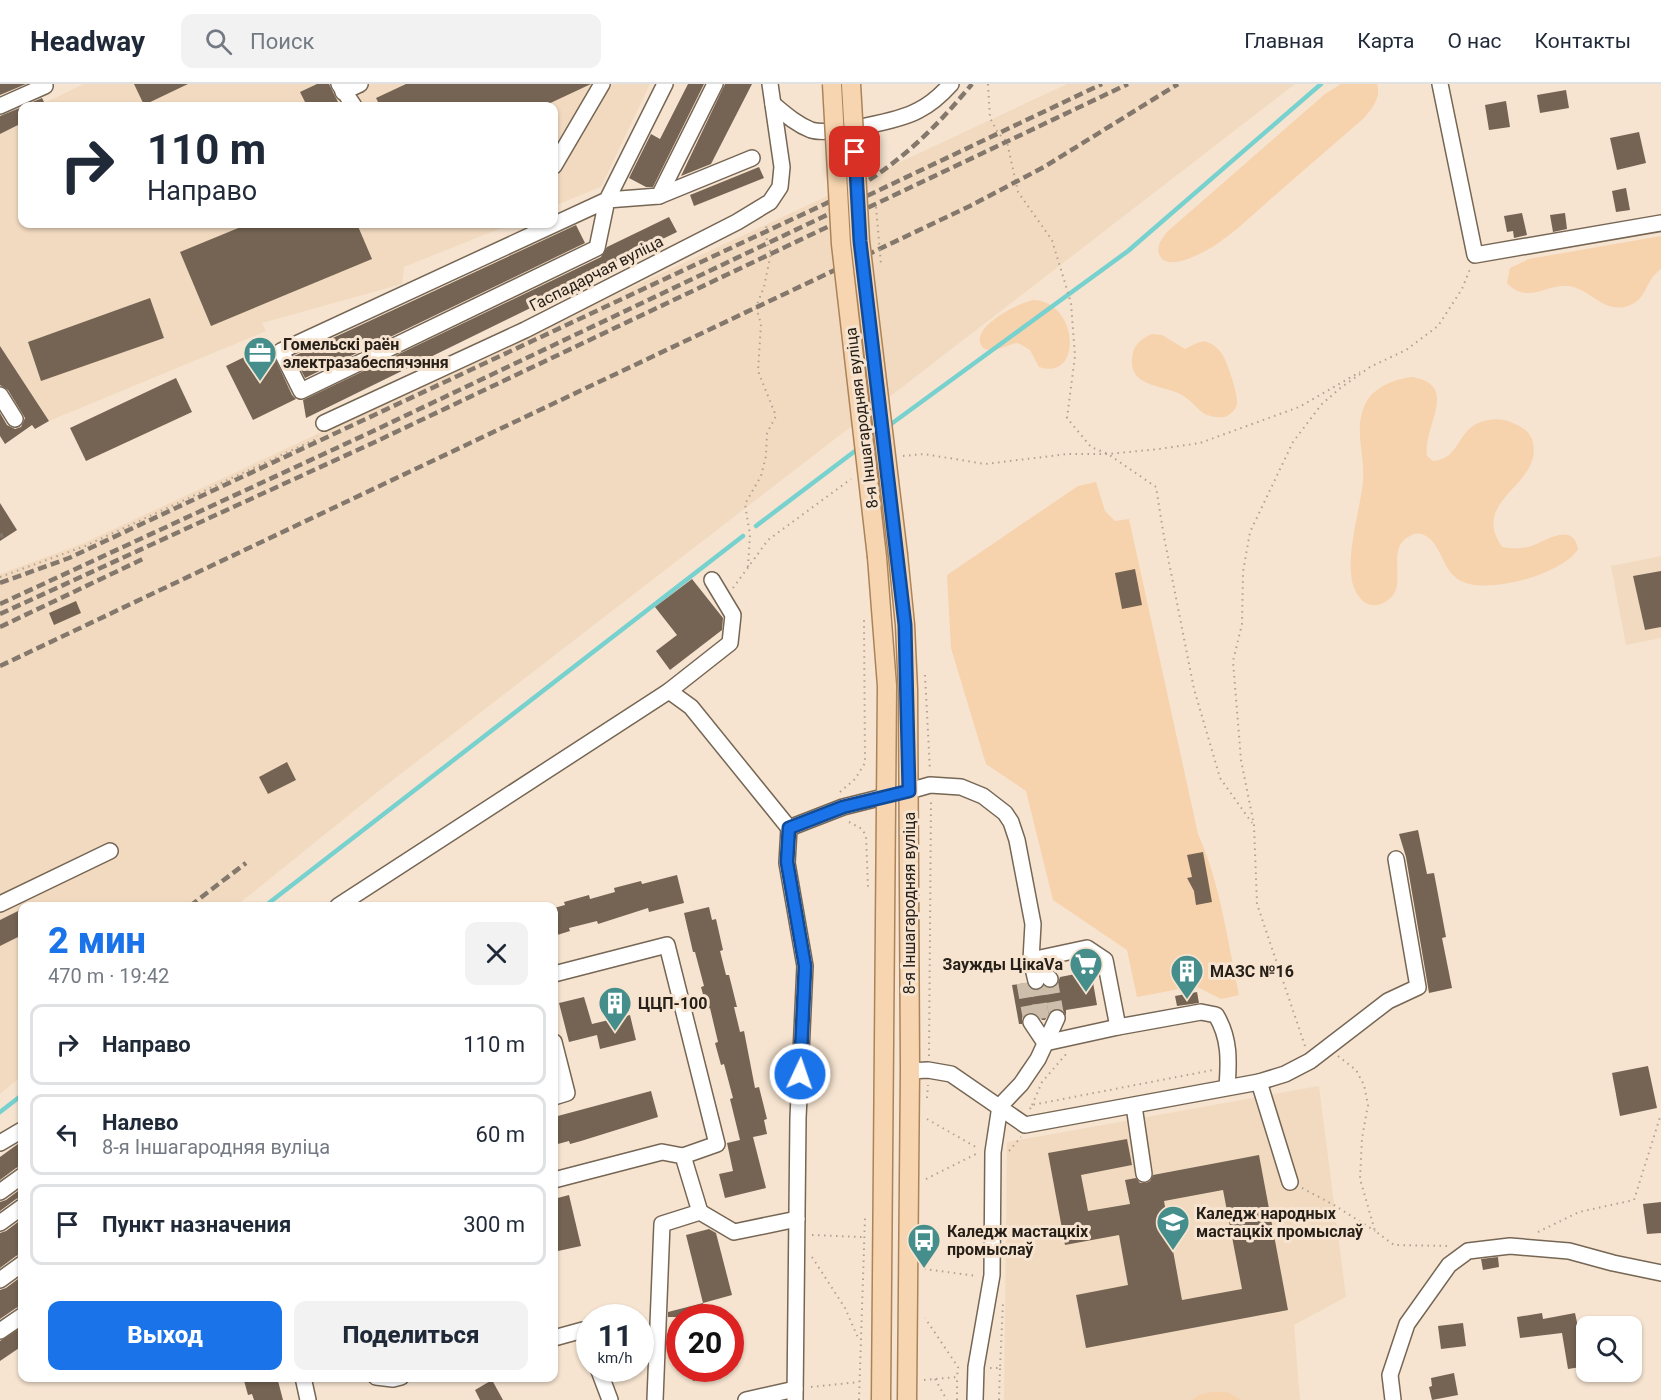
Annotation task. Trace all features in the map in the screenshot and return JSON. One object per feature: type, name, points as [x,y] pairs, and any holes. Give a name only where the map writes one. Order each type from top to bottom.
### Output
[{"type":"main road","name":"8-я Іншагародняя вуліца","points":[[832,84],[841,244],[877,557],[887,686],[881,1400]]},
{"type":"main road","name":"8-я Іншагародняя вуліца","points":[[851,84],[860,241],[898,555],[906,647],[910,1071],[908,1400]]},
{"type":"main road","points":[[887,796],[909,791]]},
{"type":"main road","points":[[884,1071],[910,1071]]},
{"type":"street","points":[[351,102],[341,88],[360,84]]},
{"type":"street","points":[[558,159],[602,84]]},
{"type":"street","points":[[547,228],[281,351],[301,392],[597,248],[607,200],[665,84]]},
{"type":"street","points":[[659,196],[715,84]]},
{"type":"street","points":[[770,84],[782,167],[780,187],[770,202]]},
{"type":"street","points":[[773,104],[793,121],[814,131],[840,130],[899,118],[918,111],[941,95],[951,84]]},
{"type":"street","points":[[1440,84],[1475,255],[1661,223]]},
{"type":"street","points":[[0,106],[45,86]]},
{"type":"street","points":[[558,223],[607,200],[659,196],[752,158]]},
{"type":"street","name":"Гаспадарчая вуліца","points":[[324,423],[525,330],[737,222],[770,202]]},
{"type":"street","points":[[0,395],[15,419]]},
{"type":"street","points":[[344,902],[669,691],[730,643],[733,615],[712,580]]},
{"type":"street","points":[[669,691],[691,706],[789,828],[787,862],[805,966],[798,1118],[795,1394],[746,1400]]},
{"type":"street","points":[[909,791],[930,785],[961,787],[983,796],[1005,813],[1011,822],[1017,840],[1033,924],[1031,960],[1037,981],[1031,960]]},
{"type":"street","points":[[789,828],[843,807],[887,796]]},
{"type":"street","points":[[0,904],[110,851]]},
{"type":"street","points":[[910,1071],[951,1074],[1025,1125],[1259,1082],[1285,1074],[1310,1061],[1388,1001],[1418,987],[1396,859]]},
{"type":"street","points":[[558,973],[667,945],[717,1144],[683,1156],[662,1152],[558,1179]]},
{"type":"street","points":[[1031,960],[1087,948],[1105,960],[1118,1027]]},
{"type":"street","points":[[1045,1043],[1201,1012],[1215,1015],[1222,1025],[1230,1058],[1227,1087]]},
{"type":"street","points":[[975,1400],[976,1367],[992,1275],[993,1152],[1000,1106],[1021,1084],[1038,1059],[1045,1043],[1043,1020],[1045,1043]]},
{"type":"street","points":[[558,1057],[567,1093],[558,1096]]},
{"type":"street","points":[[1259,1082],[1290,1182]]},
{"type":"street","points":[[1134,1106],[1144,1174]]},
{"type":"street","points":[[0,1143],[18,1132]]},
{"type":"street","points":[[683,1156],[700,1212],[734,1232],[797,1227]]},
{"type":"street","points":[[0,1192],[18,1179]]},
{"type":"street","points":[[0,1222],[18,1210]]},
{"type":"street","points":[[654,1400],[662,1224],[700,1212]]},
{"type":"street","points":[[1393,1400],[1390,1375],[1407,1324],[1449,1265],[1468,1251],[1510,1246],[1569,1251],[1661,1273]]},
{"type":"street","points":[[0,1280],[18,1267]]},
{"type":"street","points":[[0,1331],[18,1319]]},
{"type":"street","points":[[558,1337],[576,1332]]},
{"type":"street","points":[[304,1382],[309,1400]]},
{"type":"street","points":[[603,1382],[610,1400]]},
{"type":"path","points":[[988,84],[990,118],[998,133],[1007,142],[1018,192],[1052,240],[1071,303],[1075,356],[1067,418],[1091,447],[1108,454],[1156,487],[1194,690],[1220,778],[1254,825]]},
{"type":"path","points":[[747,569],[750,535],[745,504],[761,476],[766,456],[767,433],[776,416],[758,371],[761,324],[756,307],[764,287],[771,253],[767,243],[766,220],[770,202]]},
{"type":"path","points":[[902,456],[924,454],[985,464],[1068,454],[1108,454],[1200,443],[1299,407],[1370,367],[1406,350],[1438,326],[1461,290],[1475,255]]},
{"type":"path","points":[[1310,1061],[1257,904],[1254,825],[1241,760],[1233,661],[1242,624],[1244,572],[1250,532],[1293,442],[1321,405],[1370,367]]},
{"type":"path","points":[[0,577],[85,546],[316,439],[324,423]]},
{"type":"path","points":[[724,601],[768,540],[854,477]]},
{"type":"path","points":[[864,615],[865,763],[855,779],[840,792],[846,820],[862,829],[866,836],[868,895]]},
{"type":"path","points":[[1007,1154],[1022,1136],[1042,1082],[1069,1050]]},
{"type":"path","points":[[1325,1050],[1356,1070],[1364,1085],[1368,1106],[1362,1138],[1360,1179],[1374,1231]]},
{"type":"path","points":[[1032,1105],[1216,1070]]},
{"type":"path","points":[[1510,1246],[1579,1212],[1634,1200],[1661,1114]]},
{"type":"path","points":[[925,1118],[983,1151],[925,1179],[925,1169]]},
{"type":"path","points":[[1290,1182],[1334,1205],[1394,1245],[1452,1246]]},
{"type":"path","points":[[797,1227],[863,1237],[859,1400]]},
{"type":"path","points":[[812,1256],[845,1308],[860,1343]]},
{"type":"path","points":[[924,1269],[978,1276]]},
{"type":"path","points":[[999,1400],[1004,1294]]},
{"type":"path","points":[[923,1315],[958,1366],[957,1400]]},
{"type":"path","points":[[990,1368],[1000,1368]]},
{"type":"path","points":[[922,1380],[957,1377]]},
{"type":"path","points":[[935,1379],[947,1400]]},
{"type":"path","points":[[795,1394],[858,1382]]},
{"type":"shaded area","points":[[84,84],[650,84],[601,187],[558,204],[558,102],[46,102]]},
{"type":"shaded area","points":[[1067,84],[1295,84],[380,790],[241,902],[18,902],[18,1079],[0,1094],[0,574],[84,543]]},
{"type":"shaded area","points":[[1341,84],[1377,84],[1377,98],[1364,118],[1230,235],[1214,246],[1178,262],[1164,260],[1160,256],[1159,246],[1167,232],[1325,94]]},
{"type":"shaded area","points":[[18,125],[18,228],[501,228],[404,267],[402,284],[262,323],[266,331],[49,421],[0,346],[0,134]]},
{"type":"shaded area","points":[[1661,236],[1661,269],[1651,279],[1639,299],[1628,306],[1611,307],[1583,291],[1568,286],[1529,293],[1514,289],[1507,283],[1510,268],[1529,259]]},
{"type":"shaded area","points":[[1033,300],[1048,304],[1060,313],[1067,326],[1070,340],[1069,353],[1063,363],[1053,368],[1039,367],[1030,350],[1018,343],[990,350],[984,348],[980,342],[981,335],[991,322],[1018,305]]},
{"type":"shaded area","points":[[1152,334],[1162,335],[1185,349],[1207,342],[1218,349],[1227,363],[1236,393],[1237,403],[1233,412],[1225,417],[1209,416],[1180,394],[1139,378],[1132,364],[1133,353],[1140,341]]},
{"type":"shaded area","points":[[1412,377],[1427,382],[1434,389],[1437,398],[1427,445],[1427,456],[1433,461],[1443,459],[1450,454],[1470,428],[1492,419],[1509,421],[1529,434],[1533,443],[1533,458],[1527,471],[1500,504],[1494,517],[1494,531],[1502,547],[1509,548],[1527,547],[1558,535],[1571,536],[1578,549],[1570,558],[1557,567],[1524,580],[1506,584],[1473,585],[1455,577],[1434,543],[1425,535],[1416,534],[1404,540],[1400,546],[1397,560],[1397,585],[1392,596],[1375,605],[1370,605],[1361,599],[1354,588],[1351,558],[1363,479],[1361,416],[1367,400],[1378,390],[1391,382]]},
{"type":"shaded area","points":[[1096,482],[1105,511],[1115,521],[1129,519],[1198,834],[1218,892],[1239,995],[1221,999],[1195,986],[1137,997],[1127,950],[1053,900],[1026,791],[986,764],[951,648],[947,575],[1078,486]]},
{"type":"shaded area","points":[[1661,556],[1661,638],[1626,645],[1611,566]]},
{"type":"shaded area","name":"Каледж народных мастацкіх промыслаў","points":[[1319,1086],[1346,1297],[1294,1325],[1300,1400],[1004,1400],[1007,1142]]},
{"type":"shaded area","points":[[1227,1392],[1241,1400],[1192,1400],[1199,1395]]},
{"type":"building","points":[[0,84],[26,84],[0,95]]},
{"type":"building","points":[[134,84],[188,84],[150,102],[143,102]]},
{"type":"building","points":[[317,84],[329,84],[338,102],[305,102],[300,92]]},
{"type":"building","points":[[406,84],[591,84],[553,102],[378,102],[376,98]]},
{"type":"building","points":[[688,84],[704,84],[653,187],[646,187],[629,178],[651,134],[660,139]]},
{"type":"building","points":[[725,84],[752,84],[711,164],[681,176]]},
{"type":"building","points":[[1566,90],[1569,108],[1540,113],[1537,95]]},
{"type":"building","points":[[42,98],[44,102],[32,102]]},
{"type":"building","points":[[1506,101],[1510,127],[1489,130],[1485,105]]},
{"type":"building","points":[[18,109],[18,125],[0,134],[0,116]]},
{"type":"building","points":[[1639,132],[1646,163],[1617,170],[1610,138]]},
{"type":"building","points":[[759,167],[764,178],[694,206],[690,195]]},
{"type":"building","points":[[1626,188],[1630,210],[1616,212],[1612,191]]},
{"type":"building","points":[[1522,213],[1527,235],[1514,238],[1513,231],[1507,232],[1504,216]]},
{"type":"building","points":[[1565,213],[1567,229],[1553,232],[1550,215]]},
{"type":"building","points":[[669,217],[677,232],[600,269],[602,273],[306,418],[303,400],[601,257],[607,247]]},
{"type":"building","points":[[576,225],[585,243],[305,378],[294,356]]},
{"type":"building","points":[[238,228],[359,228],[372,259],[211,326],[180,252]]},
{"type":"building","points":[[150,298],[164,338],[41,381],[28,342]]},
{"type":"building","points":[[269,345],[296,399],[253,420],[226,366]]},
{"type":"building","points":[[0,346],[49,421],[35,429],[32,425],[5,444],[0,436],[0,413],[7,425],[15,429],[21,427],[25,418],[8,390],[0,385]]},
{"type":"building","points":[[176,378],[192,412],[86,461],[70,428]]},
{"type":"building","points":[[0,503],[17,530],[0,541]]},
{"type":"building","points":[[1135,569],[1142,605],[1122,609],[1115,573]]},
{"type":"building","points":[[1661,571],[1661,627],[1645,630],[1633,576]]},
{"type":"building","points":[[692,579],[723,618],[722,630],[670,670],[656,651],[677,635],[655,607]]},
{"type":"building","points":[[76,601],[81,613],[54,625],[49,613]]},
{"type":"building","points":[[287,762],[296,780],[268,794],[259,777]]},
{"type":"building","points":[[1418,830],[1427,874],[1434,873],[1446,937],[1442,938],[1452,988],[1429,993],[1406,857],[1399,834]]},
{"type":"building","points":[[1203,852],[1212,902],[1196,905],[1194,891],[1187,878],[1192,877],[1187,855]]},
{"type":"building","points":[[677,875],[684,903],[649,912],[648,908],[598,924],[597,921],[569,928],[570,931],[558,935],[558,907],[565,905],[564,902],[589,895],[590,899],[615,892],[614,888],[641,881],[642,884]]},
{"type":"building","points":[[709,907],[712,920],[716,919],[723,950],[720,951],[737,1007],[734,1007],[740,1032],[744,1031],[755,1088],[759,1087],[767,1119],[764,1120],[767,1134],[753,1137],[766,1188],[725,1198],[719,1174],[733,1171],[727,1143],[740,1140],[730,1099],[733,1098],[724,1064],[721,1065],[715,1043],[718,1042],[710,1008],[707,1009],[701,987],[704,986],[684,913]]},
{"type":"building","points":[[18,911],[18,937],[0,946],[0,920]]},
{"type":"building","points":[[1091,971],[1097,1005],[1066,1010],[1066,1016],[1062,1009],[1056,1008],[1051,1010],[1045,1020],[1030,1012],[1025,1014],[1022,1024],[1019,1024],[1012,985],[1026,983],[1034,990],[1039,990],[1044,986],[1052,988],[1057,985],[1060,977]]},
{"type":"building","name":"МАЗС №16","points":[[1197,992],[1199,1003],[1177,1006],[1175,996]]},
{"type":"building","points":[[584,997],[592,1024],[630,1015],[636,1040],[600,1049],[597,1035],[569,1042],[559,1003]]},
{"type":"building","points":[[1648,1066],[1657,1108],[1620,1116],[1612,1073]]},
{"type":"building","points":[[651,1091],[658,1117],[570,1144],[569,1141],[558,1144],[558,1116]]},
{"type":"building","points":[[1127,1139],[1132,1165],[1081,1175],[1088,1211],[1130,1204],[1125,1180],[1136,1178],[1140,1183],[1146,1183],[1153,1175],[1259,1155],[1288,1310],[1086,1348],[1076,1295],[1128,1285],[1119,1235],[1065,1245],[1048,1153]],"holes":[[[1223,1190],[1242,1289],[1182,1300],[1164,1201]]]},
{"type":"building","points":[[18,1144],[18,1167],[0,1180],[0,1157]]},
{"type":"building","points":[[18,1191],[18,1198],[0,1211],[0,1202]]},
{"type":"building","points":[[569,1195],[581,1246],[558,1251],[558,1198]]},
{"type":"building","points":[[1661,1202],[1661,1233],[1647,1234],[1643,1204]]},
{"type":"building","points":[[18,1222],[18,1255],[0,1268],[0,1233]]},
{"type":"building","points":[[709,1229],[716,1233],[732,1295],[703,1303],[686,1235]]},
{"type":"building","points":[[1498,1257],[1499,1267],[1483,1270],[1481,1259]]},
{"type":"building","points":[[18,1279],[18,1307],[0,1319],[0,1290]]},
{"type":"building","points":[[1542,1313],[1543,1319],[1575,1313],[1576,1368],[1568,1369],[1562,1333],[1520,1338],[1517,1317]]},
{"type":"building","points":[[1463,1323],[1466,1346],[1441,1349],[1438,1326]]},
{"type":"building","points":[[18,1330],[18,1349],[0,1361],[0,1341]]},
{"type":"building","points":[[1454,1373],[1458,1395],[1432,1400],[1429,1387],[1432,1386],[1431,1378]]},
{"type":"building","points":[[244,1382],[278,1382],[283,1400],[254,1400],[252,1394],[248,1395]]},
{"type":"building","points":[[489,1382],[493,1382],[503,1400],[480,1400],[475,1390]]},
{"type":"waterway","points":[[887,427],[1128,251],[1321,84]]},
{"type":"waterway","points":[[756,526],[859,448]]},
{"type":"waterway","points":[[270,902],[743,536]]},
{"type":"waterway","points":[[0,1112],[18,1098]]},
{"type":"tunnel","points":[[1050,979],[1057,1018]]},
{"type":"tunnel","points":[[1036,981],[1042,1020]]},
{"type":"tunnel","points":[[1024,983],[1031,1022]]},
{"type":"railway","points":[[0,583],[69,558],[844,195],[881,172],[914,146],[972,84]]},
{"type":"railway","points":[[0,604],[369,433],[1102,84]]},
{"type":"railway","points":[[0,614],[375,442],[1128,84]]},
{"type":"railway","points":[[0,666],[970,206],[1044,167],[1178,84]]},
{"type":"railway","points":[[0,627],[145,558]]},
{"type":"railway","points":[[195,902],[246,863]]},
{"type":"place","name":"Гомельскі раён электразабеспячэння","points":[[260,382]]},
{"type":"place","name":"Заужды ЦікаVа","points":[[1086,993]]},
{"type":"place","name":"МАЗС №16","points":[[1187,1000]]},
{"type":"place","name":"ЦЦП-100","points":[[615,1032]]},
{"type":"place","name":"Каледж народных мастацкіх промыслаў","points":[[1173,1251]]},
{"type":"place","name":"Каледж мастацкіх промыслаў","points":[[924,1269]]},
{"type":"route","points":[[800,1074],[805,966],[787,862],[789,828],[843,807],[909,791],[905,625],[860,241],[855,152]]}]
